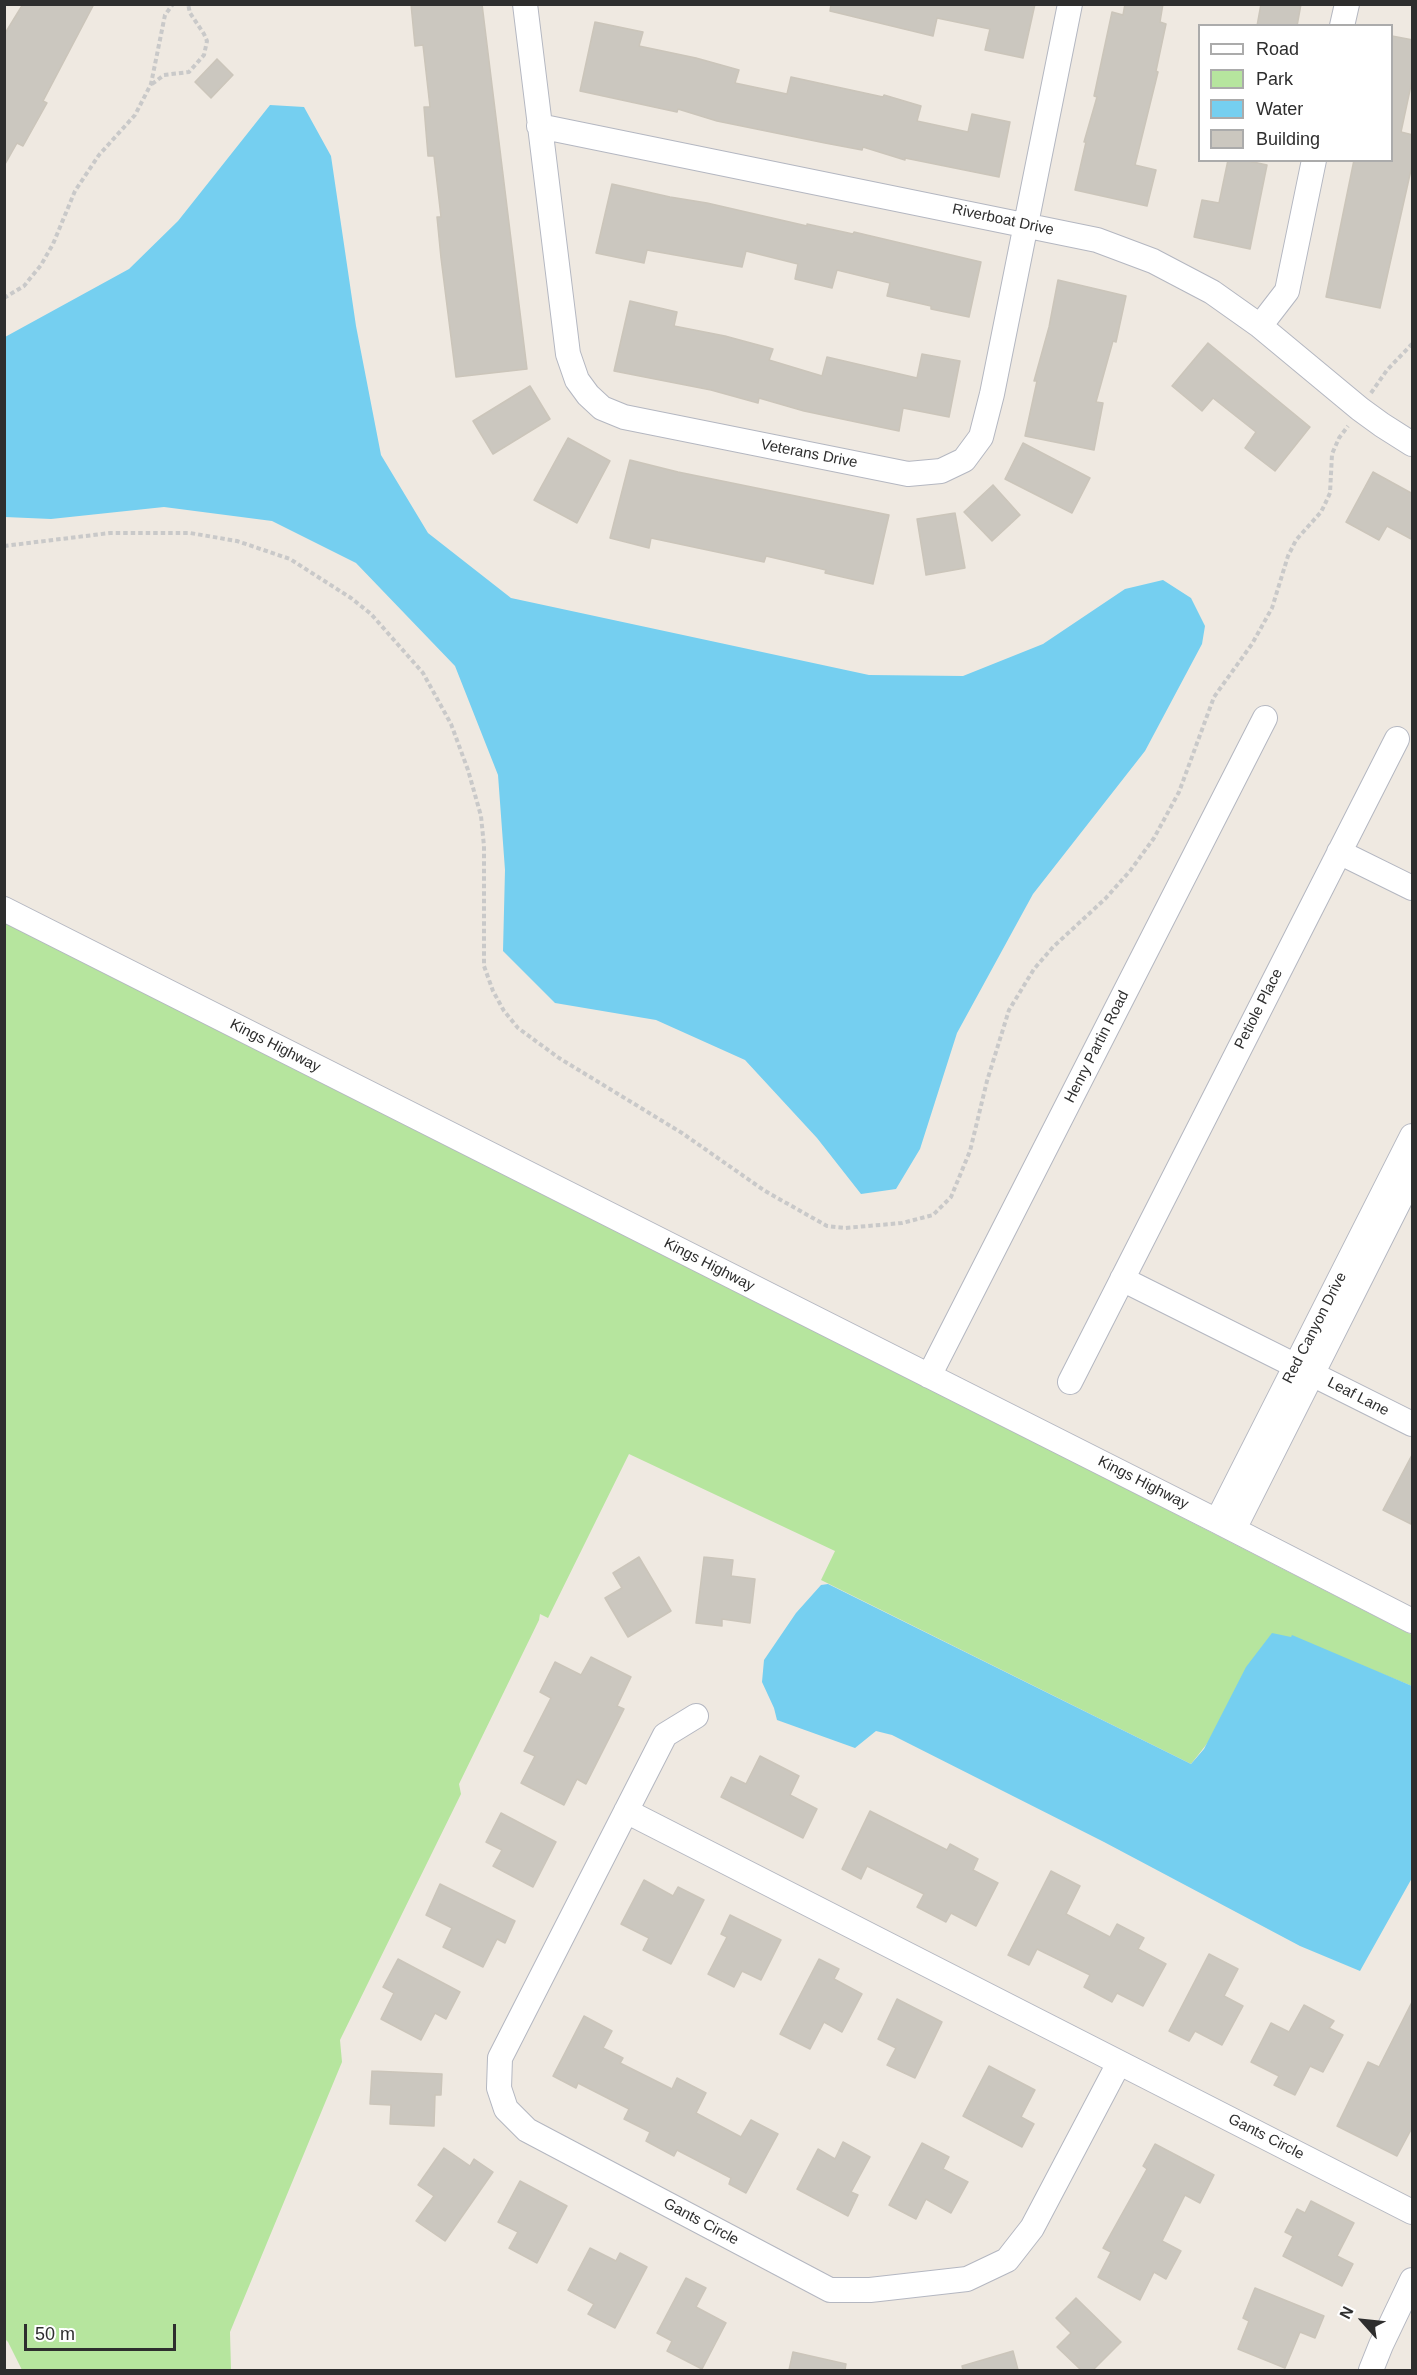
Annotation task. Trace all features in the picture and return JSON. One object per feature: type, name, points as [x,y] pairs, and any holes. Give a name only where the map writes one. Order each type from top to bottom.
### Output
[{"type":"street","name":"Veterans Drive","points":[[525,4],[568,354],[577,380],[588,395],[602,408],[636,420],[908,474],[941,471],[964,460],[981,437],[992,394],[1070,4]]},
{"type":"street","points":[[1342,24],[1347,4]]},
{"type":"street","name":"Riverboat Drive","points":[[539,126],[1097,240],[1153,261],[1212,292],[1260,326],[1382,425],[1413,444]]},
{"type":"street","points":[[1260,326],[1287,291],[1314,162]]},
{"type":"street","name":"Henry Partin Road","points":[[929,1376],[1265,718]]},
{"type":"street","name":"Petiole Place","points":[[1070,1382],[1396,739]]},
{"type":"street","points":[[1339,852],[1413,888]]},
{"type":"street","name":"Kings Highway","points":[[4,909],[1413,1621]]},
{"type":"street","name":"Red Canyon Drive","points":[[1225,1525],[1304,1369],[1413,1136]]},
{"type":"street","name":"Red Canyon Drive","points":[[1304,1369],[1413,1176]]},
{"type":"street","points":[[1122,1279],[1304,1369]]},
{"type":"street","name":"Leaf Lane","points":[[1304,1369],[1413,1424]]},
{"type":"street","name":"Gants Circle","points":[[696,1716],[665,1735],[500,2058],[499,2088],[506,2109],[527,2130],[830,2290],[870,2290],[967,2279],[1007,2260],[1032,2228],[1119,2063]]},
{"type":"street","name":"Gants Circle","points":[[627,1811],[1413,2212]]},
{"type":"street","points":[[1371,2370],[1413,2280]]},
{"type":"path","points":[[4,298],[24,286],[41,265],[53,244],[75,191],[99,155],[135,115],[151,84],[165,15],[173,4]]},
{"type":"path","points":[[151,84],[164,75],[189,72],[204,55],[207,41],[190,13],[188,4]]},
{"type":"path","points":[[4,546],[110,533],[190,533],[237,541],[290,559],[351,598],[371,614],[423,673],[435,692],[455,734],[468,770],[481,816],[484,846],[484,966],[493,991],[504,1011],[518,1028],[559,1058],[682,1133],[765,1191],[827,1226],[845,1228],[902,1224],[933,1215],[951,1197],[970,1151],[987,1081],[1009,1010],[1034,969],[1053,947],[1105,899],[1130,871],[1154,838],[1179,792],[1214,697],[1252,644],[1272,608],[1288,556],[1296,540],[1321,512],[1325,504],[1330,493],[1332,464]]},
{"type":"green space","points":[[4,921],[925,1386],[1412,1635],[1412,1686],[1291,1637],[1191,1764],[821,1580],[835,1551],[629,1454],[548,1618],[540,1614],[459,1784],[461,1794],[340,2040],[342,2062],[230,2332],[231,2370],[22,2370],[4,2338]]},
{"type":"water","points":[[270,105],[304,107],[331,156],[356,326],[381,455],[428,533],[511,598],[869,675],[963,676],[1043,644],[1125,589],[1163,580],[1191,598],[1205,626],[1202,644],[1145,751],[1033,894],[957,1033],[920,1149],[896,1189],[861,1194],[817,1138],[745,1060],[656,1020],[555,1003],[503,951],[505,870],[498,775],[455,666],[356,563],[272,521],[164,507],[51,519],[5,517],[5,337],[129,269],[178,221]]},
{"type":"water","points":[[828,1584],[1191,1764],[1204,1749],[1246,1667],[1272,1633],[1291,1637],[1292,1635],[1412,1686],[1412,1878],[1360,1971],[1300,1946],[1104,1842],[892,1735],[876,1731],[855,1748],[777,1720],[762,1682],[764,1660],[796,1613],[821,1585]]},
{"type":"building","points":[[23,4],[94,4],[43,101],[47,103],[23,146],[17,143],[4,166],[4,35]]},
{"type":"building","points":[[411,4],[482,4],[527,369],[456,377],[441,258],[437,217],[441,217],[434,156],[428,156],[424,107],[430,107],[423,45],[415,46]]},
{"type":"building","points":[[831,4],[1035,4],[1023,58],[985,50],[990,29],[937,18],[933,36],[830,11]]},
{"type":"building","points":[[1125,4],[1163,4],[1160,22],[1166,24],[1156,71],[1158,72],[1135,165],[1156,170],[1147,206],[1075,190],[1086,142],[1084,142],[1097,97],[1094,96],[1112,12],[1123,15]]},
{"type":"building","points":[[1261,4],[1301,4],[1297,24],[1257,24]]},
{"type":"building","points":[[595,22],[643,32],[639,46],[739,70],[735,83],[787,94],[791,77],[883,97],[884,95],[921,106],[917,121],[968,132],[972,114],[1010,122],[999,177],[905,158],[905,160],[863,147],[862,150],[825,143],[717,121],[678,109],[677,112],[580,91]]},
{"type":"building","points":[[1393,36],[1413,40],[1413,76],[1401,132],[1413,135],[1413,161],[1380,308],[1326,297],[1354,162],[1393,162]]},
{"type":"building","points":[[217,59],[233,75],[211,98],[195,82]]},
{"type":"building","points":[[1228,162],[1253,162],[1267,165],[1250,249],[1194,237],[1202,200],[1219,203]]},
{"type":"building","points":[[612,184],[807,226],[807,224],[853,234],[854,232],[981,262],[969,317],[887,296],[890,283],[837,270],[832,288],[795,279],[798,264],[746,251],[742,267],[647,250],[644,263],[596,253]]},
{"type":"building","points":[[1058,280],[1126,296],[1116,342],[1113,341],[1096,402],[1103,403],[1094,450],[1025,436],[1037,381],[1034,381],[1049,327]]},
{"type":"building","points":[[630,301],[677,312],[674,326],[725,336],[773,349],[769,360],[822,376],[827,357],[917,378],[922,354],[960,361],[949,417],[903,408],[899,431],[804,411],[759,398],[758,403],[711,390],[614,371]]},
{"type":"building","points":[[1208,343],[1310,427],[1275,471],[1245,448],[1256,432],[1213,398],[1202,411],[1172,386]]},
{"type":"building","points":[[530,386],[550,419],[493,454],[473,421]]},
{"type":"building","points":[[568,438],[610,461],[577,523],[534,500]]},
{"type":"building","points":[[1023,443],[1090,478],[1072,513],[1005,479]]},
{"type":"building","points":[[630,460],[889,515],[873,584],[766,556],[764,562],[651,538],[649,548],[610,538]]},
{"type":"building","points":[[1373,472],[1413,494],[1413,540],[1387,526],[1379,540],[1346,522]]},
{"type":"building","points":[[993,485],[1020,515],[992,541],[964,512]]},
{"type":"building","points":[[955,513],[965,568],[926,575],[917,519]]},
{"type":"building","points":[[1413,1453],[1413,1525],[1383,1510]]},
{"type":"building","points":[[639,1557],[671,1611],[628,1637],[605,1598],[622,1588],[613,1573]]},
{"type":"building","points":[[704,1557],[733,1560],[731,1576],[755,1579],[750,1623],[722,1619],[722,1626],[696,1623]]},
{"type":"building","points":[[591,1657],[631,1677],[617,1706],[624,1709],[586,1784],[577,1779],[564,1805],[521,1783],[535,1756],[524,1751],[551,1698],[540,1692],[555,1662],[581,1675]]},
{"type":"building","points":[[760,1756],[799,1776],[790,1795],[817,1809],[803,1838],[721,1797],[731,1777],[746,1784]]},
{"type":"building","points":[[870,1811],[947,1850],[950,1844],[978,1859],[973,1870],[998,1883],[976,1926],[951,1913],[946,1922],[917,1907],[924,1894],[867,1866],[861,1879],[842,1869]]},
{"type":"building","points":[[501,1813],[556,1842],[533,1887],[493,1866],[502,1850],[486,1842]]},
{"type":"building","points":[[1051,1871],[1080,1886],[1066,1914],[1110,1937],[1117,1924],[1144,1938],[1138,1949],[1166,1964],[1143,2006],[1117,1993],[1112,2002],[1084,1987],[1090,1975],[1037,1949],[1029,1965],[1008,1955]]},
{"type":"building","points":[[644,1880],[673,1896],[678,1887],[704,1900],[671,1964],[643,1950],[649,1938],[621,1924]]},
{"type":"building","points":[[440,1884],[515,1921],[505,1943],[497,1939],[483,1967],[443,1947],[452,1928],[426,1915]]},
{"type":"building","points":[[730,1915],[781,1940],[761,1980],[742,1971],[734,1987],[708,1974],[727,1937],[721,1934]]},
{"type":"building","points":[[1209,1954],[1238,1969],[1224,1996],[1243,2006],[1222,2045],[1195,2031],[1189,2041],[1169,2031]]},
{"type":"building","points":[[398,1959],[460,1992],[446,2019],[435,2013],[421,2040],[381,2019],[394,1993],[383,1987]]},
{"type":"building","points":[[819,1959],[839,1969],[834,1979],[862,1994],[842,2032],[824,2022],[810,2049],[780,2034]]},
{"type":"building","points":[[897,1999],[942,2022],[915,2078],[887,2065],[896,2048],[878,2039]]},
{"type":"building","points":[[1413,2000],[1413,2126],[1397,2156],[1337,2126],[1368,2062],[1379,2067]]},
{"type":"building","points":[[1304,2005],[1334,2021],[1329,2028],[1343,2035],[1323,2072],[1310,2066],[1295,2095],[1274,2085],[1279,2076],[1251,2062],[1271,2023],[1289,2032]]},
{"type":"building","points":[[584,2016],[612,2031],[603,2048],[623,2058],[620,2063],[672,2089],[677,2078],[706,2093],[696,2113],[741,2137],[751,2120],[778,2134],[746,2193],[729,2184],[731,2178],[677,2150],[674,2156],[646,2141],[650,2132],[624,2119],[629,2109],[578,2083],[576,2088],[553,2076]]},
{"type":"building","points":[[989,2066],[1035,2090],[1021,2117],[1034,2124],[1022,2147],[963,2116]]},
{"type":"building","points":[[372,2071],[442,2074],[441,2095],[435,2095],[434,2126],[390,2124],[391,2105],[370,2104]]},
{"type":"building","points":[[843,2142],[870,2157],[851,2192],[858,2195],[848,2216],[797,2189],[818,2149],[835,2159]]},
{"type":"building","points":[[922,2143],[949,2157],[943,2169],[968,2182],[951,2213],[926,2199],[916,2219],[889,2205]]},
{"type":"building","points":[[1155,2144],[1214,2175],[1200,2203],[1185,2195],[1162,2241],[1181,2251],[1166,2279],[1154,2272],[1140,2300],[1098,2277],[1111,2252],[1103,2248],[1147,2169],[1143,2166]]},
{"type":"building","points":[[444,2148],[470,2166],[474,2159],[493,2172],[445,2241],[416,2221],[434,2196],[418,2185]]},
{"type":"building","points":[[520,2181],[567,2206],[537,2263],[509,2248],[518,2232],[498,2222]]},
{"type":"building","points":[[1311,2201],[1354,2223],[1337,2256],[1353,2264],[1342,2286],[1283,2256],[1293,2236],[1285,2232],[1297,2209],[1305,2213]]},
{"type":"building","points":[[590,2248],[616,2261],[620,2253],[647,2267],[615,2328],[588,2314],[594,2304],[568,2290]]},
{"type":"building","points":[[686,2278],[706,2288],[696,2307],[726,2323],[702,2369],[667,2351],[672,2341],[657,2333]]},
{"type":"building","points":[[1255,2288],[1324,2316],[1315,2338],[1300,2332],[1285,2368],[1238,2349],[1249,2321],[1243,2318]]},
{"type":"building","points":[[1076,2298],[1121,2342],[1093,2370],[1081,2370],[1057,2347],[1071,2333],[1056,2318]]},
{"type":"building","points":[[1013,2351],[1018,2370],[963,2370],[962,2366]]},
{"type":"building","points":[[793,2352],[846,2364],[845,2370],[789,2370]]}]
